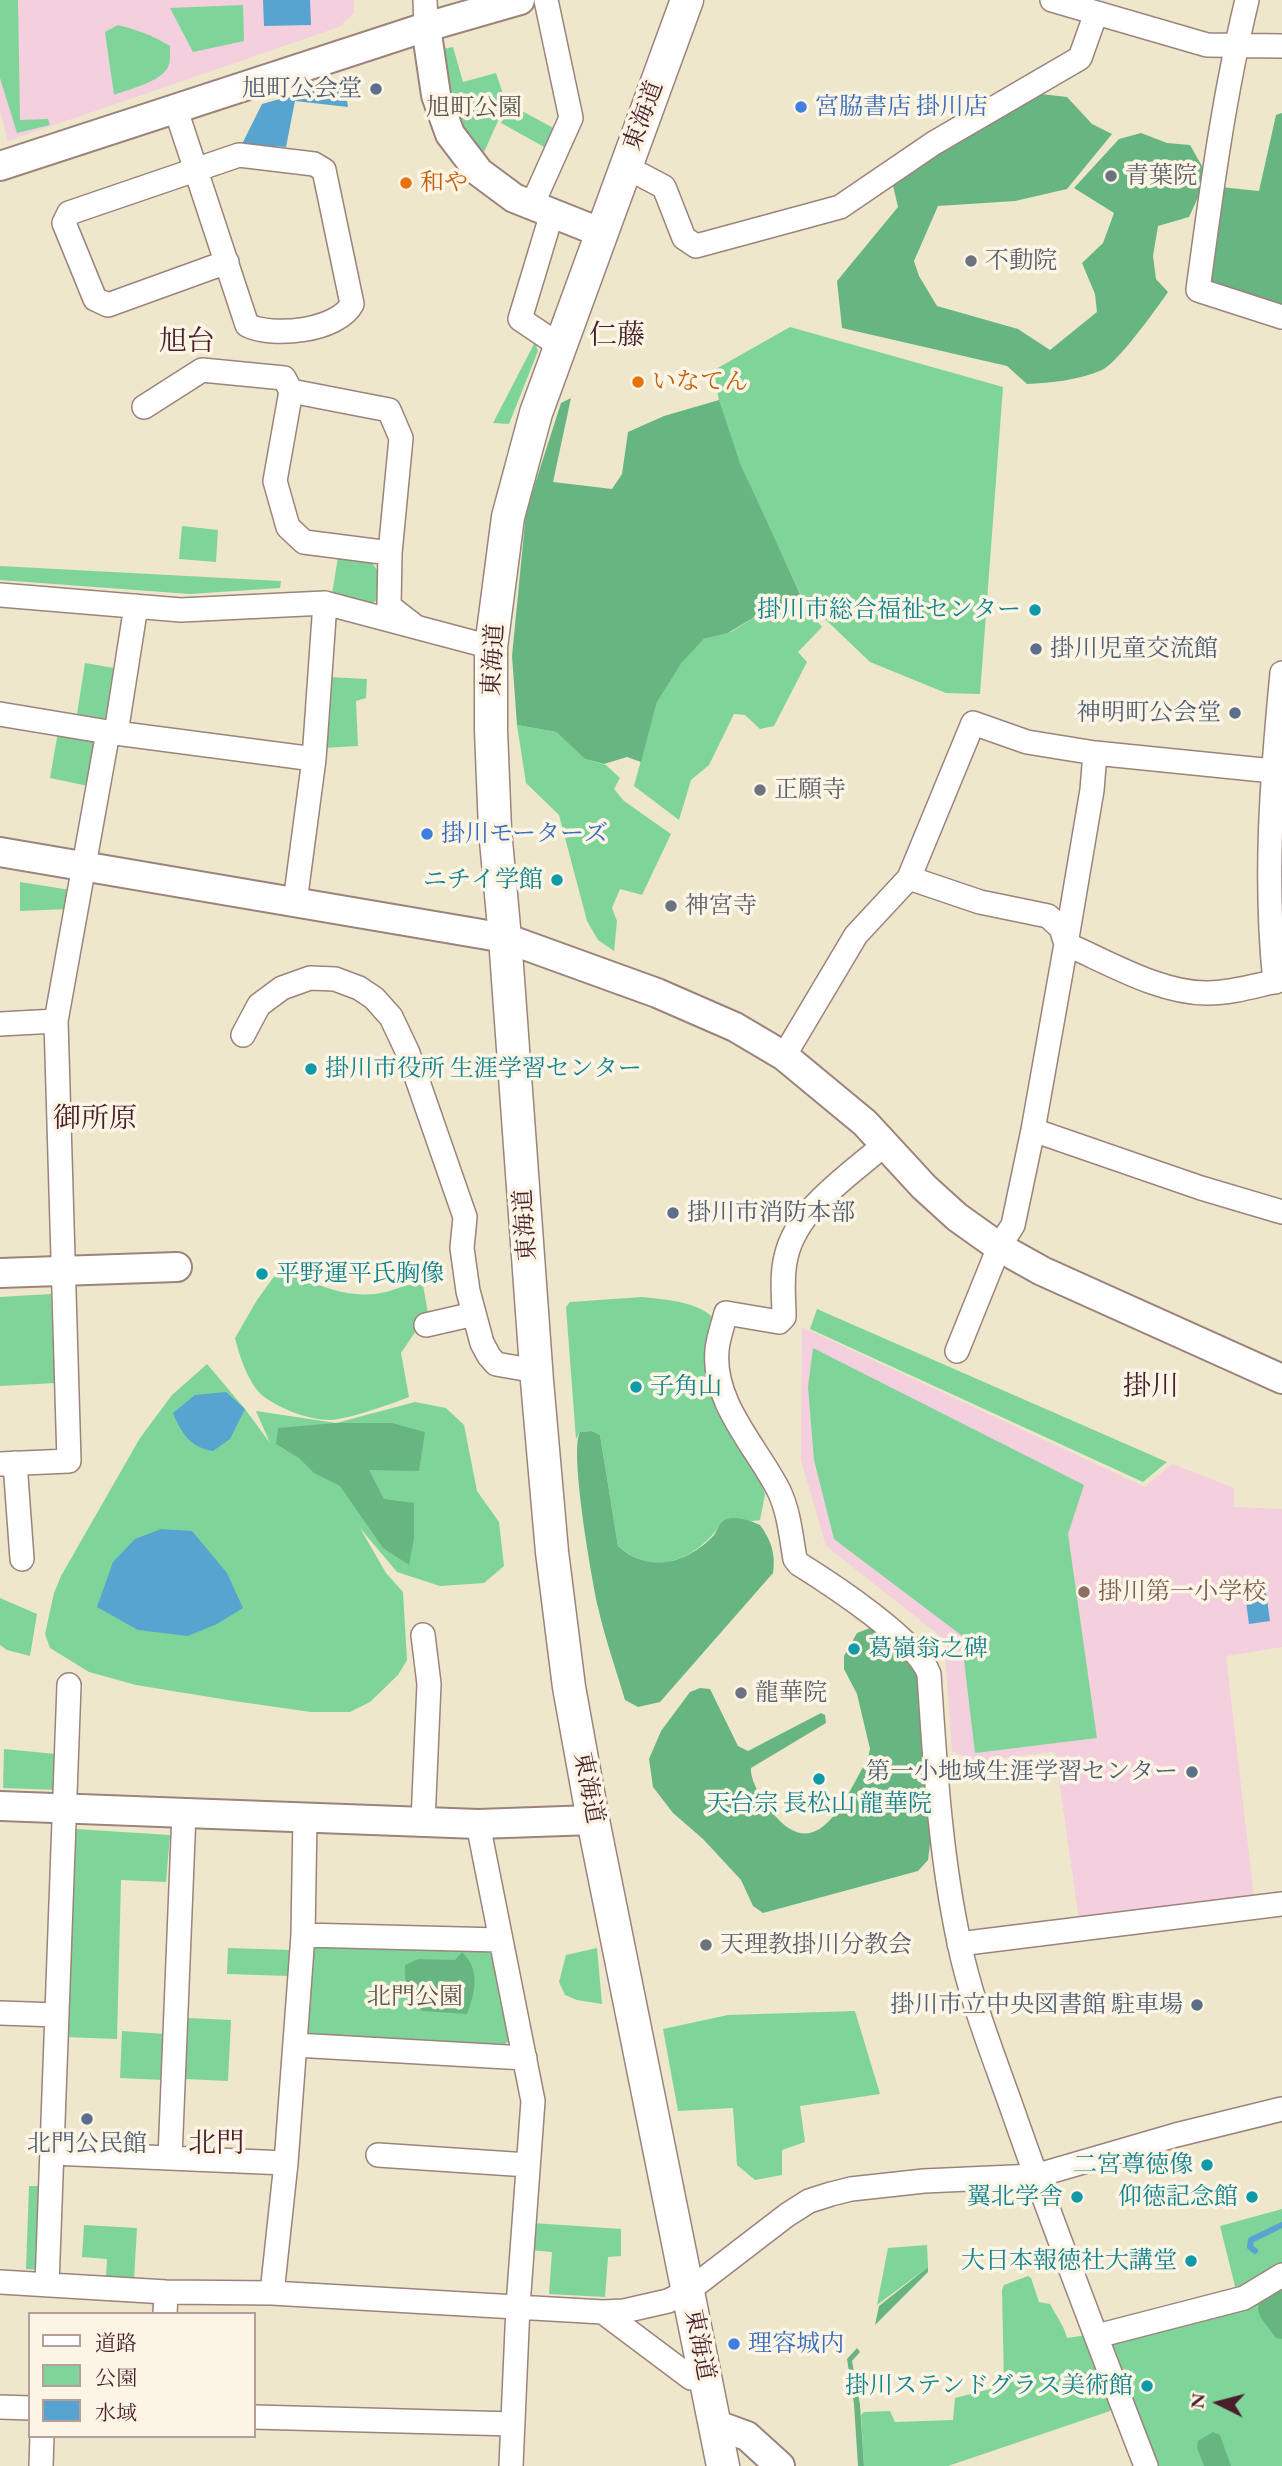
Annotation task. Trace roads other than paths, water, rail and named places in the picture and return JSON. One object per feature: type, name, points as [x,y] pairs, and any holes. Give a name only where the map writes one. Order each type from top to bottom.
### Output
[{"type":"main road","name":"東海道","points":[[687,0],[536,413],[509,517],[491,647],[491,730],[495,830],[537,1371],[552,1552],[569,1687],[593,1821],[723,2466]]},
{"type":"street","points":[[0,166],[175,107],[426,13],[520,0]]},
{"type":"street","points":[[546,0],[571,118],[542,209],[520,319],[560,346]]},
{"type":"street","points":[[1052,0],[1208,45],[1282,46]]},
{"type":"street","points":[[1247,0],[1236,44],[1210,198],[1198,290],[1282,317]]},
{"type":"street","points":[[426,13],[436,95],[450,134],[479,172],[514,198],[602,233]]},
{"type":"street","points":[[626,167],[664,187],[684,238],[696,246],[840,207],[934,143],[1080,58],[1096,13]]},
{"type":"street","points":[[175,107],[196,170],[227,262],[247,325],[258,331],[311,330],[348,313],[352,304],[324,170],[314,164],[239,155],[196,170],[69,213],[64,223],[95,299],[108,305],[227,262]]},
{"type":"street","points":[[144,407],[202,370],[284,378],[291,391],[275,481],[288,527],[304,542],[390,553]]},
{"type":"street","points":[[291,391],[389,410],[394,418],[401,438],[390,553],[389,606],[416,627]]},
{"type":"street","points":[[0,595],[181,610],[325,603],[491,647]]},
{"type":"street","points":[[295,902],[314,759],[325,603]]},
{"type":"street","points":[[22,1559],[10,1522],[7,1464],[69,1461],[56,1021],[83,867],[136,606]]},
{"type":"street","points":[[909,878],[980,902],[1048,916],[1061,928],[1066,944],[1164,986],[1205,993],[1226,992],[1279,981],[1269,925],[1273,771],[1282,673]]},
{"type":"street","points":[[0,714],[112,733],[314,759]]},
{"type":"street","points":[[783,1056],[856,935],[909,878],[973,723],[1027,742],[1096,753],[1273,771]]},
{"type":"street","points":[[957,1351],[999,1247],[1013,1224],[1033,1130],[1066,944],[1096,753]]},
{"type":"street","points":[[0,852],[505,938],[657,993],[735,1027],[783,1056],[865,1123],[924,1187],[957,1217],[999,1247],[1042,1271],[1282,1379]]},
{"type":"street","points":[[243,1035],[259,1005],[282,988],[310,978],[335,979],[359,988],[374,998],[391,1017],[408,1053],[465,1217],[462,1248],[468,1291],[482,1343],[496,1364],[537,1371]]},
{"type":"street","points":[[0,1024],[56,1021]]},
{"type":"street","points":[[1033,1130],[1201,1188],[1282,1212]]},
{"type":"street","points":[[885,1144],[813,1207],[792,1239],[783,1278],[785,1317],[779,1322],[726,1313],[717,1350],[721,1387],[732,1412],[784,1503],[795,1559],[842,1591],[913,1649],[926,1664],[929,1674],[942,1844],[959,1944],[978,2013],[1035,2176],[1146,2466]]},
{"type":"street","points":[[0,1273],[177,1267]]},
{"type":"street","points":[[426,1325],[474,1314]]},
{"type":"street","points":[[423,1635],[429,1684],[423,1821]]},
{"type":"street","points":[[47,2285],[69,1685]]},
{"type":"street","points":[[0,1806],[478,1824],[593,1821]]},
{"type":"street","points":[[170,2158],[184,1813]]},
{"type":"street","points":[[272,2293],[286,2163],[303,1935],[305,1817]]},
{"type":"street","points":[[478,1824],[533,2101],[518,2306],[511,2466]]},
{"type":"street","points":[[959,1944],[1282,1904]]},
{"type":"street","points":[[303,1935],[500,1940]]},
{"type":"street","points":[[0,2013],[57,2015]]},
{"type":"street","points":[[295,2045],[525,2058]]},
{"type":"street","points":[[0,2282],[47,2285],[166,2303],[272,2293],[624,2311],[668,2301],[688,2291],[787,2215],[808,2202],[831,2194],[870,2186],[924,2181],[1035,2176],[1176,2135],[1282,2109]]},
{"type":"street","points":[[51,2153],[286,2163]]},
{"type":"street","points":[[378,2155],[528,2165]]},
{"type":"street","points":[[1097,2336],[1244,2298],[1282,2275]]},
{"type":"street","points":[[603,2312],[691,2378],[704,2376]]},
{"type":"street","points":[[0,2407],[28,2408]]},
{"type":"street","points":[[256,2417],[513,2424]]},
{"type":"street","points":[[714,2424],[747,2437],[780,2466]]},
{"type":"street","points":[[41,2466],[42,2438]]},
{"type":"street","points":[[757,2466],[771,2466]]},
{"type":"water","points":[[263,0],[310,0],[311,25],[264,26]]},
{"type":"water","points":[[344,81],[348,107],[295,101],[286,147],[242,144],[262,104]]},
{"type":"water","points":[[226,1392],[245,1409],[230,1439],[213,1451],[199,1447],[183,1433],[173,1413],[195,1395]]},
{"type":"water","points":[[161,1529],[192,1531],[227,1573],[243,1608],[217,1624],[188,1636],[138,1630],[97,1607],[113,1562],[135,1539]]},
{"type":"water","points":[[1264,1578],[1270,1621],[1249,1624],[1243,1580]]},
{"type":"waterway","points":[[1255,2251],[1250,2247],[1251,2240],[1282,2225]]},
{"type":"place","name":"旭町公会堂","points":[[376,89]]},
{"type":"place","name":"宮脇書店 掛川店","points":[[801,107]]},
{"type":"place","name":"青葉院","points":[[1111,176]]},
{"type":"place","name":"和や","points":[[406,183]]},
{"type":"place","name":"不動院","points":[[971,261]]},
{"type":"place","name":"いなてん","points":[[638,382]]},
{"type":"place","name":"掛川市総合福祉センター","points":[[1035,610]]},
{"type":"place","name":"掛川児童交流館","points":[[1036,649]]},
{"type":"place","name":"神明町公会堂","points":[[1235,713]]},
{"type":"place","name":"正願寺","points":[[760,790]]},
{"type":"place","name":"掛川モーターズ","points":[[427,834]]},
{"type":"place","name":"ニチイ学館","points":[[557,880]]},
{"type":"place","name":"神宮寺","points":[[671,906]]},
{"type":"place","name":"掛川市役所 生涯学習センター","points":[[311,1069]]},
{"type":"place","name":"掛川市消防本部","points":[[673,1213]]},
{"type":"place","name":"平野運平氏胸像","points":[[262,1274]]},
{"type":"place","name":"子角山","points":[[636,1387]]},
{"type":"place","name":"掛川第一小学校","points":[[1084,1592]]},
{"type":"place","name":"葛嶺翁之碑","points":[[854,1649]]},
{"type":"place","name":"龍華院","points":[[741,1693]]},
{"type":"place","name":"第一小地域生涯学習センター","points":[[1192,1772]]},
{"type":"place","name":"天台宗 長松山 龍華院","points":[[819,1779]]},
{"type":"place","name":"天理教掛川分教会","points":[[706,1945]]},
{"type":"place","name":"掛川市立中央図書館 駐車場","points":[[1197,2005]]},
{"type":"place","name":"北門公民館","points":[[87,2119]]},
{"type":"place","name":"二宮尊徳像","points":[[1207,2165]]},
{"type":"place","name":"翼北学舎","points":[[1077,2197]]},
{"type":"place","name":"仰徳記念館","points":[[1252,2197]]},
{"type":"place","name":"大日本報徳社大講堂","points":[[1191,2261]]},
{"type":"place","name":"理容城内","points":[[734,2344]]},
{"type":"place","name":"掛川ステンドグラス美術館","points":[[1147,2386]]},
{"type":"district","name":"仁藤","points":[[617,336]]},
{"type":"district","name":"旭台","points":[[187,342]]},
{"type":"district","name":"御所原","points":[[95,1119]]},
{"type":"district","name":"掛川","points":[[1151,1387]]},
{"type":"district","name":"北門","points":[[216,2144]]},
{"type":"park label","name":"旭町公園","points":[[474,108]]},
{"type":"park label","name":"北門公園","points":[[415,1997]]}]
